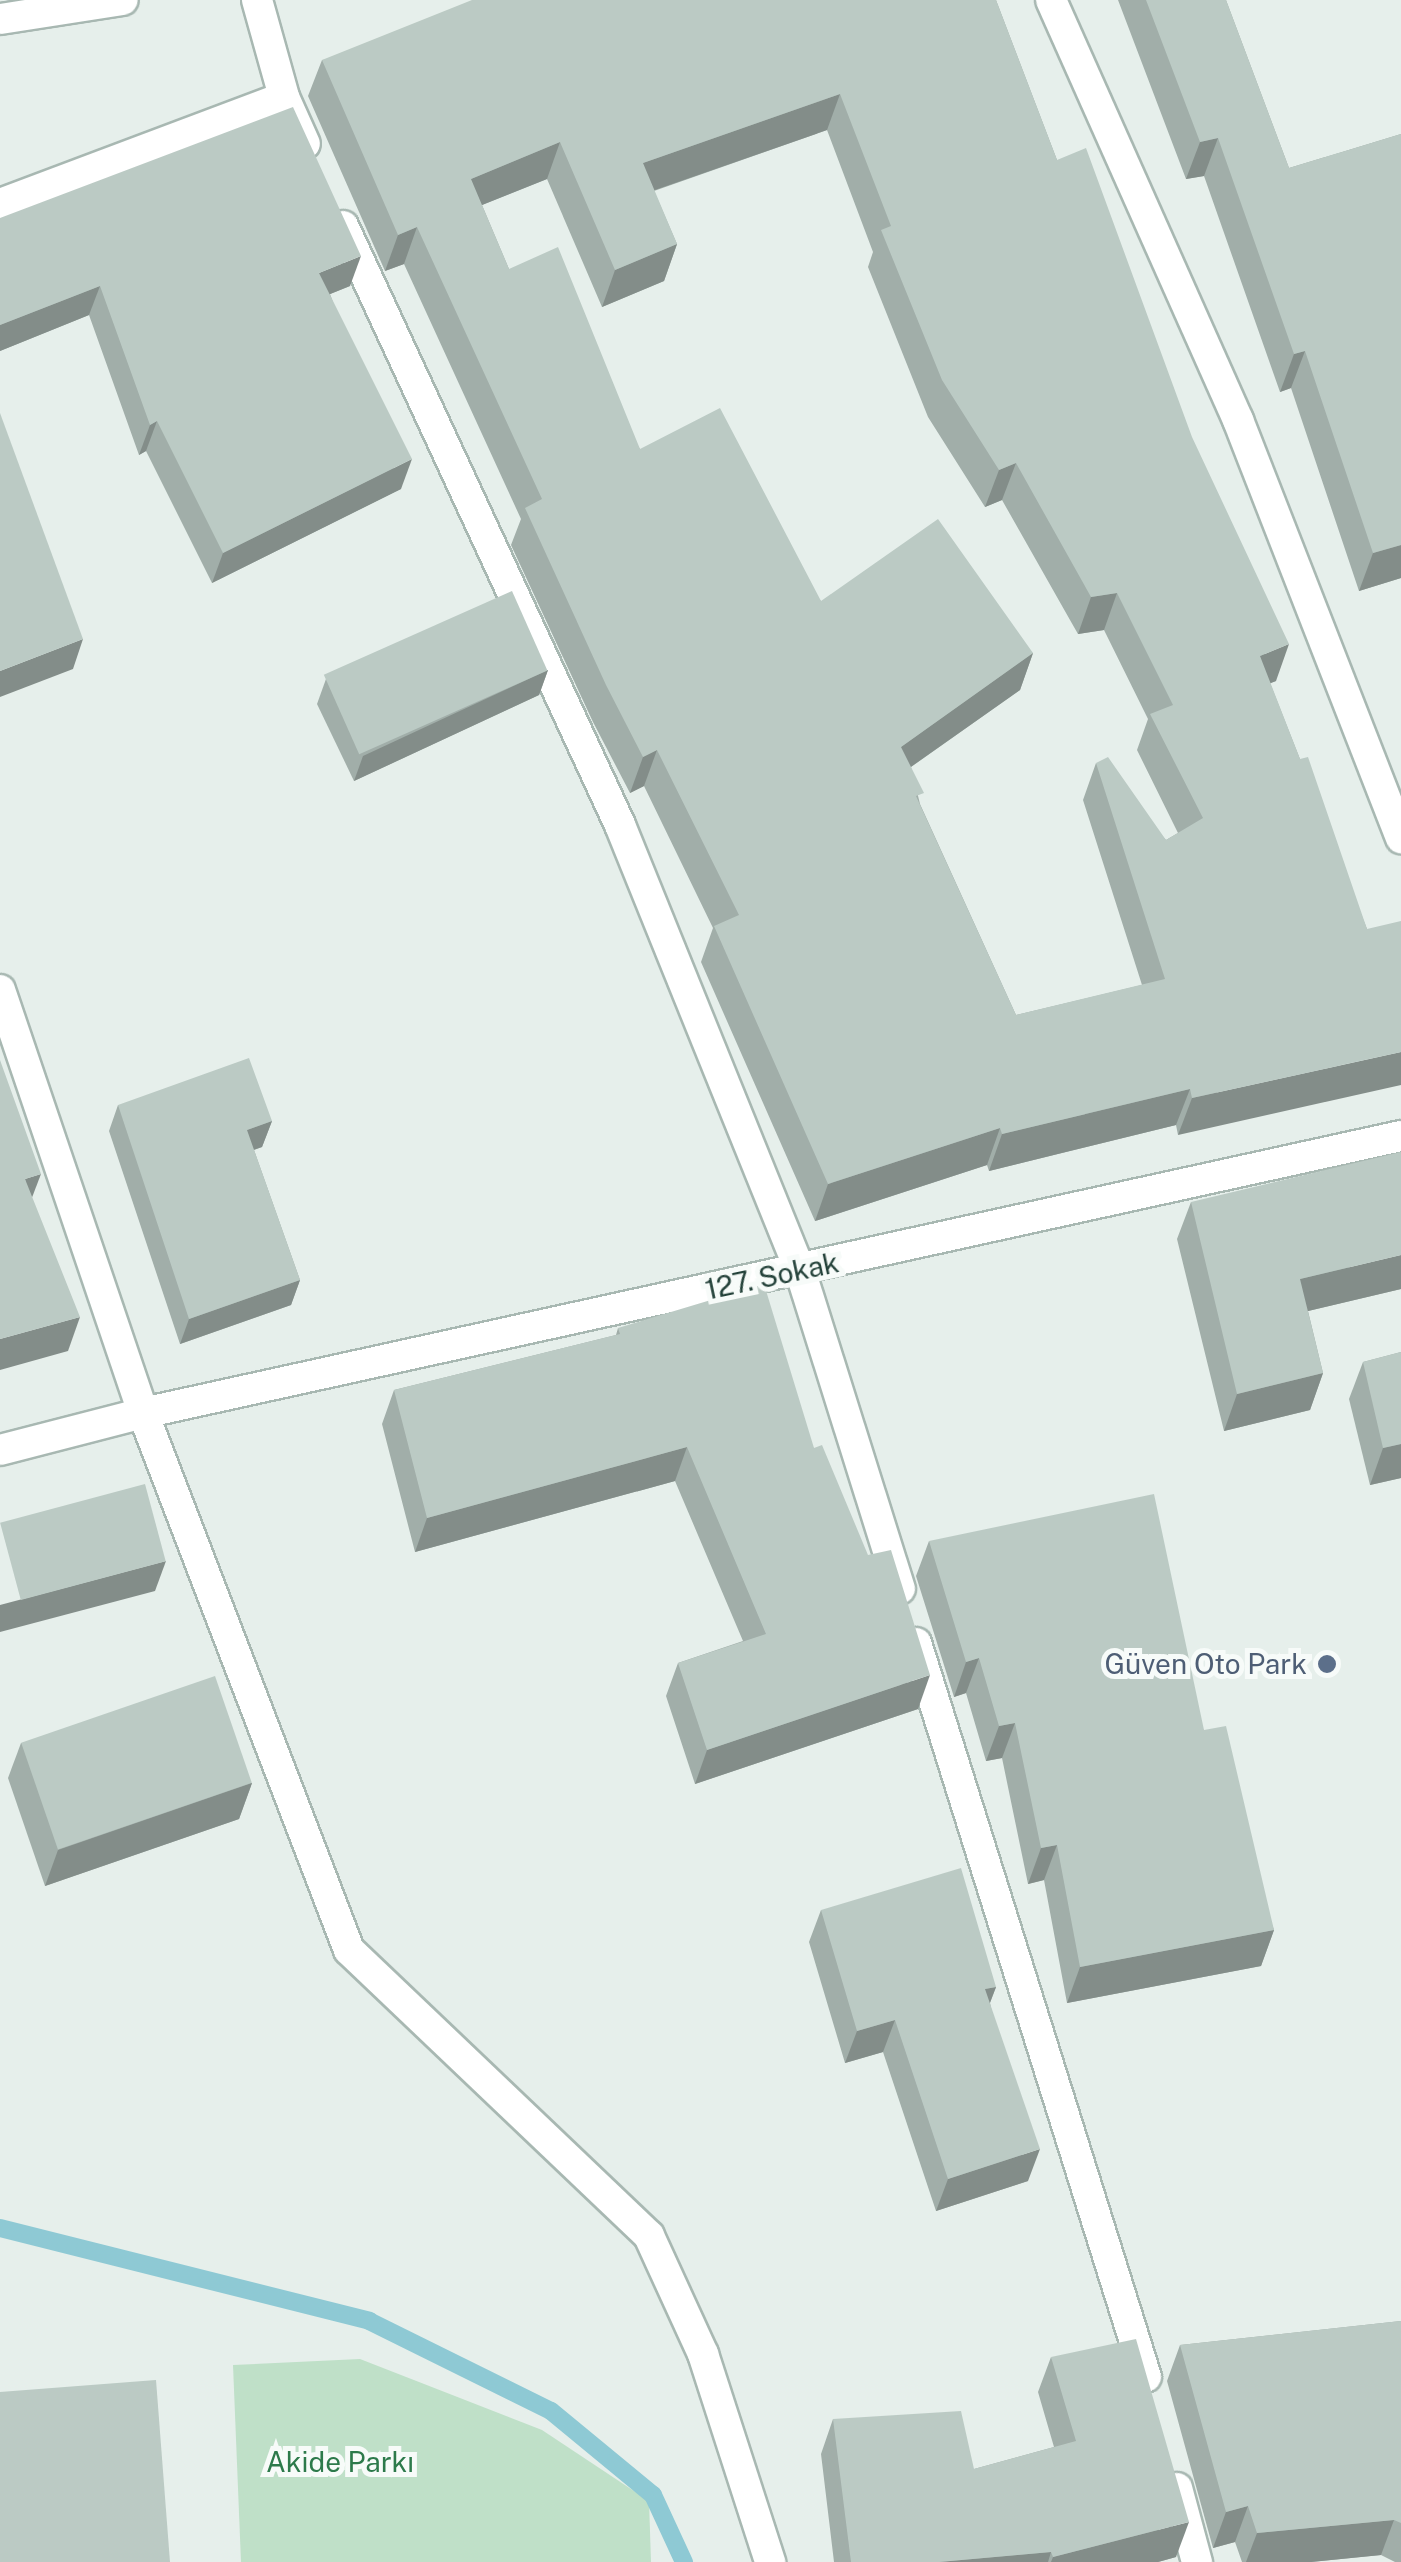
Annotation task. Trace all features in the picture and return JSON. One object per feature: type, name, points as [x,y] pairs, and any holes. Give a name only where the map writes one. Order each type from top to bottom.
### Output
[{"type":"street","points":[[0,19],[123,0]]},
{"type":"street","points":[[257,0],[284,97],[316,168]]},
{"type":"street","points":[[1050,0],[1238,420],[1401,838]]},
{"type":"street","points":[[0,204],[284,97]]},
{"type":"street","points":[[332,203],[620,825],[800,1270],[1156,2414]]},
{"type":"street","points":[[0,990],[143,1413],[349,1950],[649,2236],[703,2354],[770,2562]]},
{"type":"street","name":"127. Sokak","points":[[0,1450],[143,1413],[1401,1136]]},
{"type":"street","points":[[1141,2358],[1178,2355]]},
{"type":"street","points":[[1166,2451],[1198,2562]]},
{"type":"green space","name":"Akide Parkı","points":[[360,2359],[542,2430],[649,2501],[651,2562],[241,2562],[233,2365]]},
{"type":"building","points":[[472,0],[996,0],[1057,160],[1086,148],[1192,437],[1289,644],[1260,656],[1300,759],[1308,757],[1367,929],[1401,921],[1401,1052],[1192,1098],[1190,1089],[1002,1134],[1000,1128],[828,1184],[714,926],[739,915],[657,750],[643,757],[606,685],[525,508],[542,499],[417,227],[398,235],[322,60]],"holes":[[[840,94],[891,226],[881,230],[942,380],[999,470],[1016,463],[1091,597],[1117,593],[1173,705],[1150,714],[1203,818],[1166,840],[1108,757],[1096,763],[1165,979],[1016,1015],[916,796],[924,793],[901,747],[1033,653],[938,519],[821,601],[720,408],[640,449],[558,247],[509,269],[471,179],[560,142],[615,270],[677,244],[643,163]]]},
{"type":"building","points":[[1146,0],[1226,0],[1289,168],[1401,134],[1401,545],[1373,553],[1305,351],[1294,354],[1218,138],[1200,142]]},
{"type":"building","points":[[293,107],[361,256],[319,273],[412,459],[223,553],[157,421],[150,425],[100,286],[0,325],[0,218]]},
{"type":"building","points":[[0,413],[83,639],[0,671]]},
{"type":"building","points":[[512,591],[547,670],[359,754],[324,675]]},
{"type":"building","points":[[249,1058],[272,1121],[247,1130],[300,1280],[189,1319],[118,1105]]},
{"type":"building","points":[[0,1060],[41,1174],[25,1179],[80,1317],[0,1339]]},
{"type":"building","points":[[1401,1152],[1401,1255],[1300,1279],[1323,1373],[1237,1394],[1191,1202]]},
{"type":"building","points":[[764,1284],[814,1448],[822,1445],[868,1555],[891,1550],[930,1675],[707,1750],[678,1663],[766,1634],[687,1447],[427,1518],[394,1390],[620,1334],[618,1328]]},
{"type":"building","points":[[1401,1352],[1401,1444],[1383,1448],[1363,1362]]},
{"type":"building","points":[[145,1484],[166,1561],[21,1600],[0,1523]]},
{"type":"building","points":[[1154,1494],[1204,1730],[1226,1726],[1274,1930],[1080,1967],[1057,1845],[1041,1848],[1015,1723],[999,1726],[979,1658],[966,1662],[929,1541]]},
{"type":"building","points":[[215,1676],[252,1783],[58,1850],[21,1743]]},
{"type":"building","points":[[961,1868],[996,1987],[985,1989],[1040,2149],[948,2179],[895,2020],[857,2031],[821,1910]]},
{"type":"building","points":[[1401,2321],[1401,2523],[1394,2520],[1257,2533],[1248,2506],[1226,2512],[1180,2345]]},
{"type":"building","points":[[1136,2339],[1189,2522],[1053,2557],[1051,2552],[939,2562],[851,2562],[833,2419],[961,2411],[974,2469],[1076,2441],[1051,2357]]},
{"type":"building","points":[[156,2380],[170,2562],[0,2562],[0,2392]]},
{"type":"waterway","points":[[0,2228],[369,2321],[551,2411],[653,2495],[684,2562]]},
{"type":"place","name":"Güven Oto Park","points":[[1327,1664]]}]
